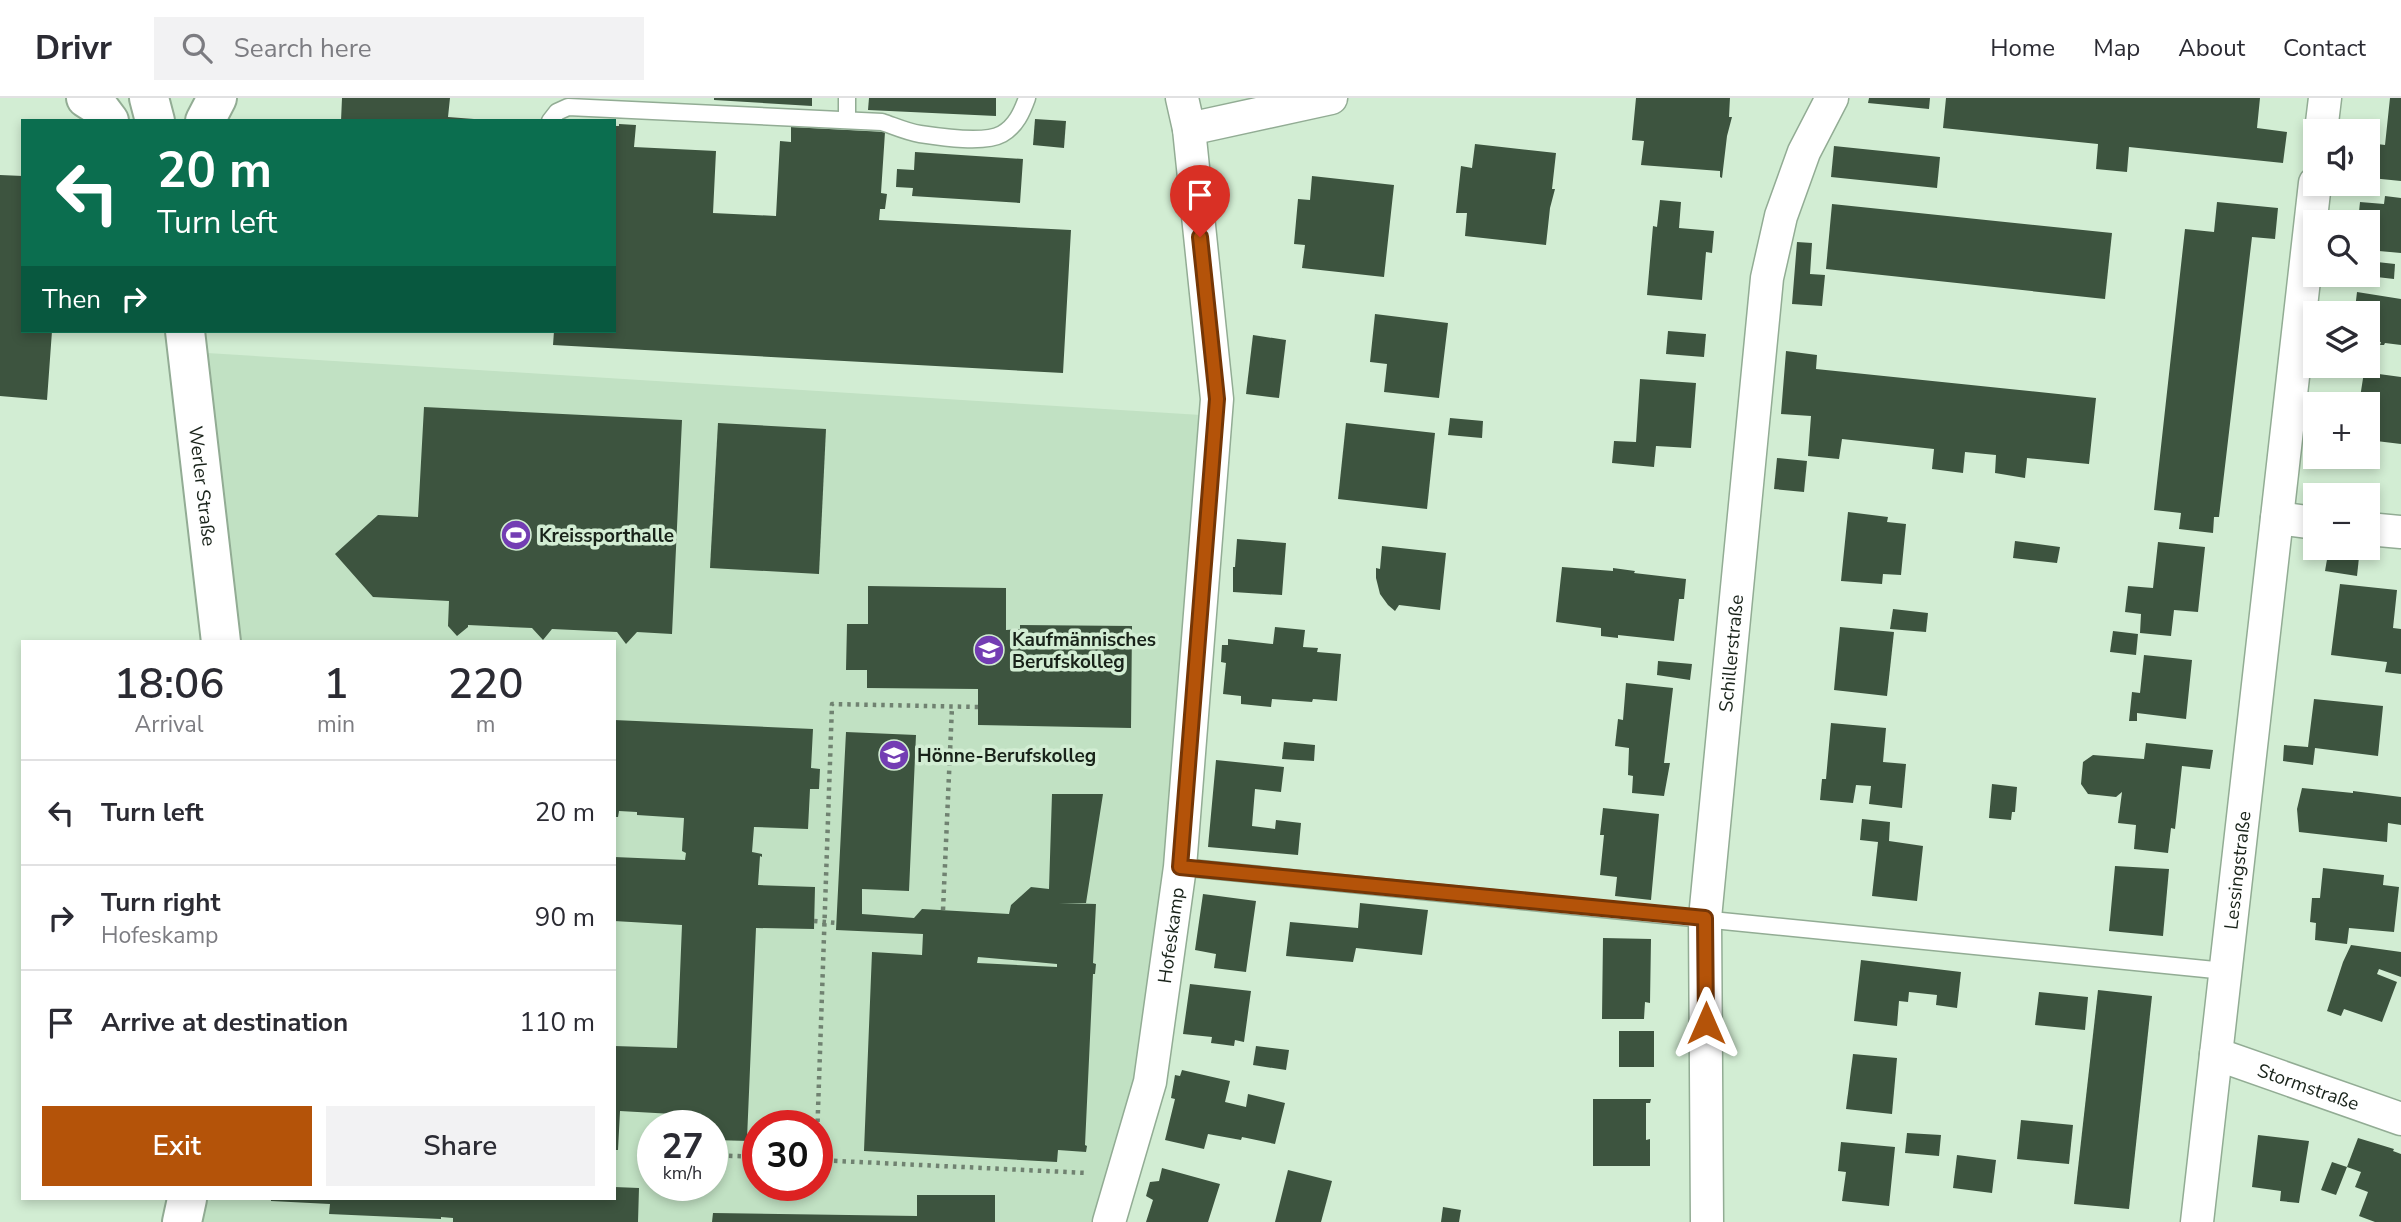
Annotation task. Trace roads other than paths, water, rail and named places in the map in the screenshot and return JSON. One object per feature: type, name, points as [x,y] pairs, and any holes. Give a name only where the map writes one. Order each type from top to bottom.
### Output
[{"type":"main road","points":[[86,98],[97,105],[108,119]]},
{"type":"main road","points":[[149,98],[154,119]]},
{"type":"main road","points":[[206,119],[217,98]]},
{"type":"main road","name":"Werler Straße","points":[[185,333],[222,640]]},
{"type":"main road","points":[[182,1222],[187,1200]]},
{"type":"street","name":"Hofeskamp","points":[[1109,1222],[1150,1082],[1180,867],[1217,399],[1189,129],[1182,98]]},
{"type":"street","points":[[1189,129],[1331,98]]},
{"type":"street","name":"Schillerstraße","points":[[1707,1222],[1705,918],[1768,278],[1781,216],[1804,152],[1832,98]]},
{"type":"street","points":[[2322,119],[2325,98]]},
{"type":"street","name":"Lessingstraße","points":[[2197,1222],[2314,196]]},
{"type":"street","points":[[2277,518],[2303,521]]},
{"type":"street","points":[[2380,529],[2401,532]]},
{"type":"street","name":"Stormstraße","points":[[2216,1054],[2401,1119]]},
{"type":"lane","points":[[846,120],[847,98]]},
{"type":"lane","points":[[552,119],[557,112],[568,107],[603,104],[883,122],[917,134],[981,139],[1000,135],[1011,127],[1022,112],[1027,98]]},
{"type":"lane","points":[[1180,867],[2225,971]]},
{"type":"place","name":"Kreissporthalle","points":[[516,535]]},
{"type":"place","name":"Kaufmännisches Berufskolleg","points":[[989,650]]},
{"type":"place","name":"Hönne-Berufskolleg","points":[[894,755]]}]
